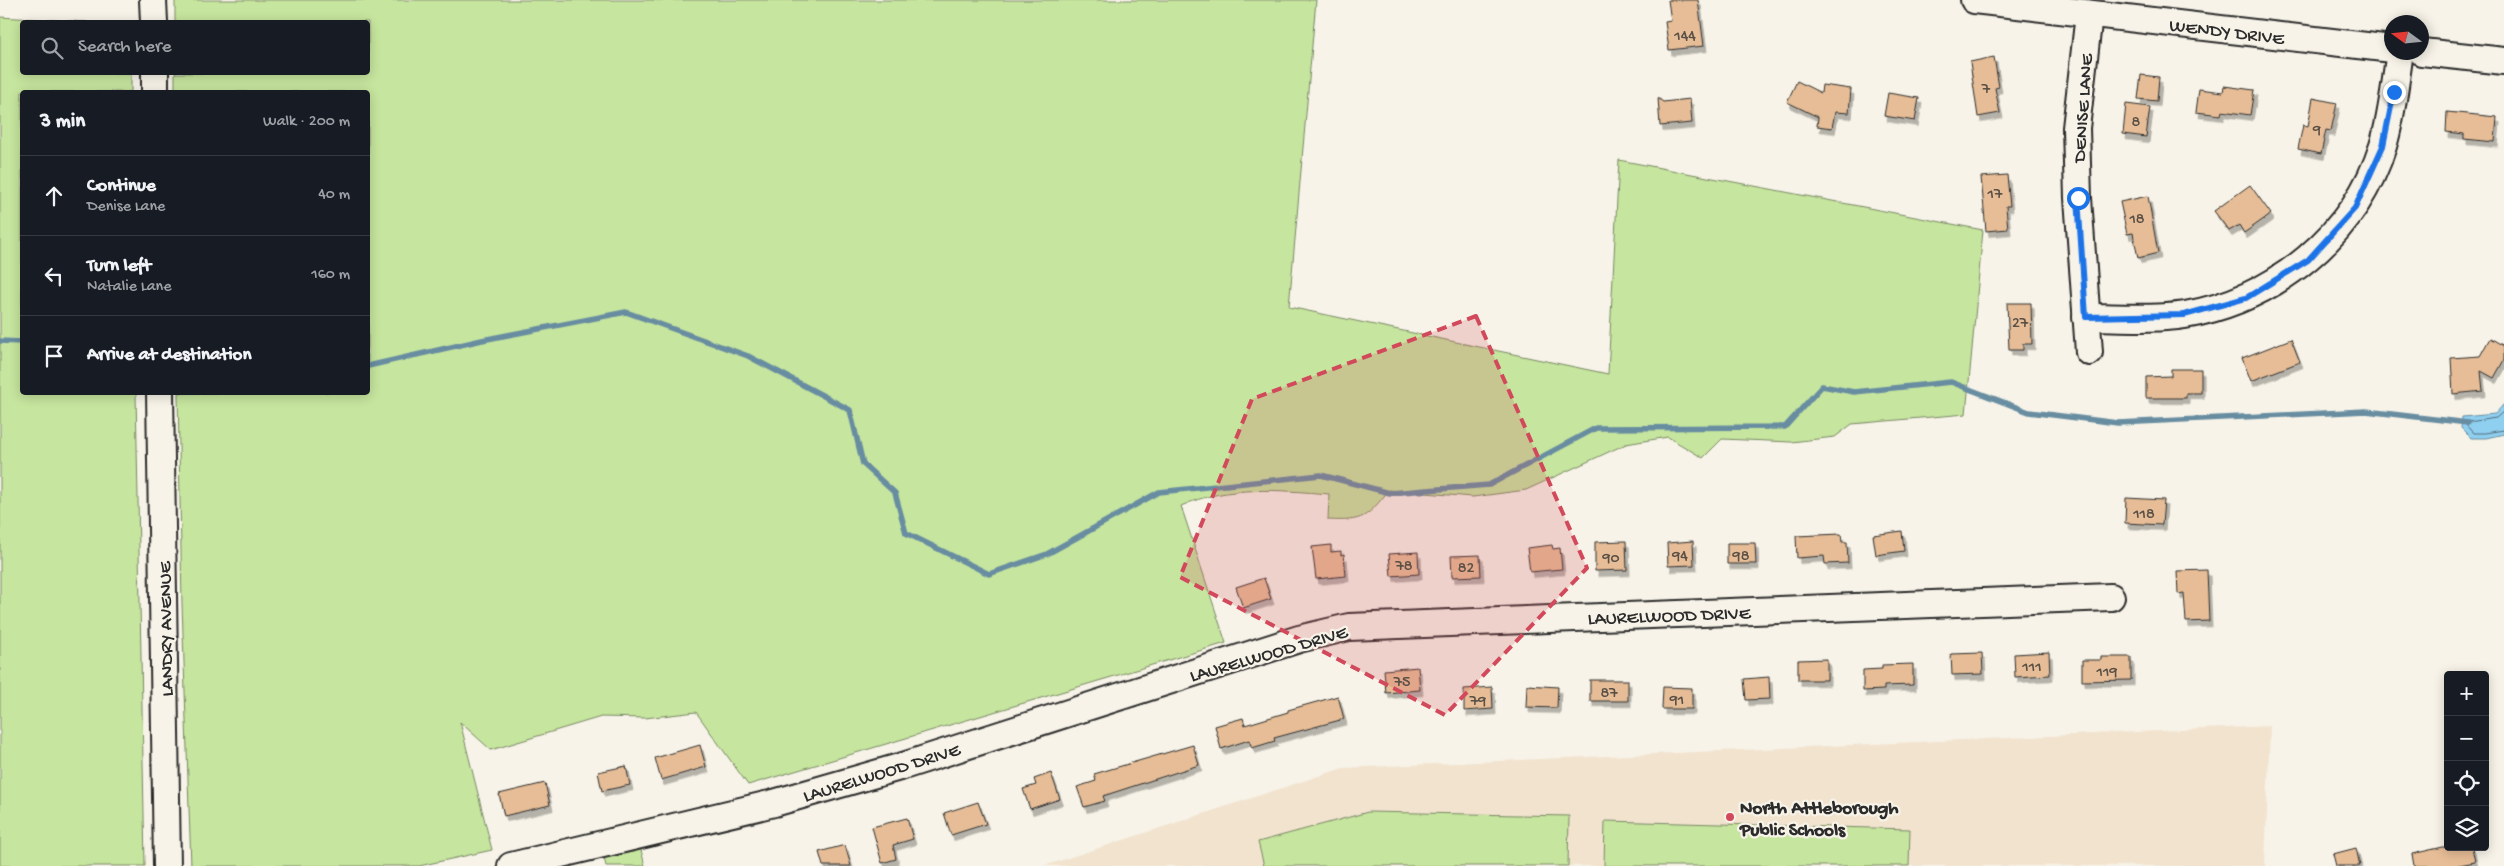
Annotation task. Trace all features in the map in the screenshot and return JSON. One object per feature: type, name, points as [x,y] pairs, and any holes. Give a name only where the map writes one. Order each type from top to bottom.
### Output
[{"type":"street","points":[[153,0],[154,20]]},
{"type":"street","name":"WENDY DRIVE","points":[[1974,0],[2384,48]]},
{"type":"street","name":"DENISE LANE","points":[[2089,14],[2076,128],[2078,198],[2089,352]]},
{"type":"street","points":[[2429,53],[2504,61]]},
{"type":"street","points":[[2086,317],[2184,315],[2246,298],[2308,260],[2355,208],[2383,146],[2399,60]]},
{"type":"street","points":[[155,75],[155,90]]},
{"type":"street","name":"LANDRY AVENUE","points":[[160,395],[167,866]]},
{"type":"street","name":"LAURELWOOD DRIVE","points":[[511,866],[774,804],[903,766],[1299,639],[1349,627],[2111,597]]},
{"type":"highlighted area","points":[[1476,316],[1587,568],[1445,715],[1180,577],[1252,399]]},
{"type":"shaded area","name":"North Attleborough Public Schools","points":[[2270,726],[2265,866],[1044,866],[1343,768]]},
{"type":"green space","points":[[175,0],[1316,0],[1289,307],[1608,374],[1619,160],[1983,230],[1966,414],[1852,424],[1835,437],[1791,442],[1722,439],[1703,458],[1668,437],[1626,444],[1526,490],[1473,497],[1389,490],[1370,512],[1357,519],[1350,520],[1328,520],[1329,494],[1292,491],[1254,491],[1235,492],[1199,499],[1181,506],[1226,643],[748,785],[696,712],[645,718],[601,717],[491,750],[460,722],[492,850],[419,866],[191,866],[182,604],[178,395],[370,395],[370,90],[175,90],[175,75],[370,75],[370,20],[175,20]]},
{"type":"green space","points":[[0,17],[52,20],[20,20],[20,75],[131,75],[131,90],[20,90],[20,395],[136,395],[145,866],[0,866]]},
{"type":"green space","points":[[1368,812],[1569,816],[1568,866],[1264,866],[1258,842]]},
{"type":"green space","points":[[1605,821],[1910,829],[1909,866],[1604,866]]},
{"type":"green space","points":[[641,850],[645,866],[606,866],[604,858]]},
{"type":"water","points":[[2504,404],[2504,434],[2486,438],[2471,438],[2461,428],[2462,417],[2495,414]]},
{"type":"building","points":[[1668,0],[1698,0],[1704,46],[1669,50],[1665,22],[1671,21]]},
{"type":"building","points":[[1994,57],[1999,87],[1995,88],[2000,113],[1978,117],[1970,62]]},
{"type":"building","points":[[2141,75],[2159,77],[2157,101],[2138,99]]},
{"type":"building","points":[[1797,81],[1821,93],[1822,85],[1851,89],[1849,113],[1835,112],[1832,128],[1817,126],[1818,117],[1787,102]]},
{"type":"building","points":[[2224,86],[2254,90],[2250,115],[2222,111],[2221,115],[2196,112],[2199,89],[2223,92]]},
{"type":"building","points":[[1888,93],[1919,98],[1915,121],[1884,116]]},
{"type":"building","points":[[1658,98],[1663,102],[1690,99],[1692,123],[1660,126]]},
{"type":"building","points":[[2313,98],[2337,103],[2331,131],[2326,130],[2321,154],[2298,149],[2303,125],[2308,126]]},
{"type":"building","points":[[2126,104],[2150,107],[2146,137],[2123,134]]},
{"type":"building","points":[[2447,112],[2497,117],[2495,142],[2464,139],[2464,134],[2446,132]]},
{"type":"building","points":[[2007,175],[2010,206],[2006,206],[2008,229],[1986,231],[1981,177]]},
{"type":"building","points":[[2250,185],[2271,214],[2244,233],[2239,225],[2229,231],[2214,211]]},
{"type":"building","points":[[2148,196],[2158,253],[2138,258],[2133,233],[2127,234],[2120,202]]},
{"type":"building","points":[[2007,303],[2031,303],[2032,344],[2023,344],[2023,350],[2009,350]]},
{"type":"building","points":[[2490,338],[2504,346],[2504,360],[2494,378],[2481,371],[2483,391],[2453,394],[2451,358],[2480,356]]},
{"type":"building","points":[[2291,339],[2300,362],[2251,381],[2242,358]]},
{"type":"building","points":[[2171,369],[2201,369],[2201,393],[2186,393],[2186,398],[2146,398],[2146,377],[2171,376]]},
{"type":"building","points":[[2126,498],[2164,500],[2162,525],[2125,523]]},
{"type":"building","points":[[1902,531],[1904,551],[1876,555],[1873,535]]},
{"type":"building","points":[[1841,534],[1842,542],[1847,542],[1848,563],[1825,564],[1824,556],[1797,558],[1796,536]]},
{"type":"building","points":[[1626,541],[1627,570],[1595,571],[1595,542]]},
{"type":"building","points":[[1693,541],[1694,565],[1668,566],[1667,543]]},
{"type":"building","points":[[1727,543],[1755,543],[1756,564],[1727,564]]},
{"type":"building","points":[[1331,545],[1331,552],[1341,551],[1341,555],[1344,554],[1346,576],[1316,579],[1312,547]]},
{"type":"building","points":[[1552,545],[1553,549],[1560,548],[1562,569],[1530,572],[1527,548]]},
{"type":"building","points":[[1418,552],[1419,574],[1391,576],[1389,554]]},
{"type":"building","points":[[1480,555],[1481,576],[1452,577],[1451,556]]},
{"type":"building","points":[[2207,570],[2209,621],[2186,622],[2184,593],[2178,594],[2177,571]]},
{"type":"building","points":[[1264,578],[1271,599],[1243,608],[1236,587]]},
{"type":"building","points":[[2049,652],[2050,675],[2015,677],[2014,654]]},
{"type":"building","points":[[1982,653],[1983,674],[1952,675],[1951,654]]},
{"type":"building","points":[[2101,657],[2131,657],[2131,680],[2082,681],[2082,660],[2101,660]]},
{"type":"building","points":[[1827,659],[1827,680],[1798,680],[1798,660]]},
{"type":"building","points":[[1913,664],[1913,685],[1884,686],[1884,690],[1863,691],[1863,670],[1882,669],[1882,665]]},
{"type":"building","points":[[1418,667],[1420,690],[1386,693],[1384,670]]},
{"type":"building","points":[[1769,677],[1770,699],[1746,700],[1744,679]]},
{"type":"building","points":[[1590,680],[1628,680],[1628,701],[1590,701]]},
{"type":"building","points":[[1527,685],[1558,687],[1557,708],[1526,707]]},
{"type":"building","points":[[1492,687],[1493,709],[1464,711],[1464,689]]},
{"type":"building","points":[[1663,687],[1692,688],[1692,709],[1662,709]]},
{"type":"building","points":[[1338,696],[1344,719],[1274,738],[1275,741],[1252,748],[1249,740],[1221,749],[1215,726],[1243,718],[1245,725],[1288,712],[1288,710]]},
{"type":"building","points":[[700,745],[706,767],[661,780],[655,758]]},
{"type":"building","points":[[1193,745],[1199,765],[1103,796],[1105,801],[1084,807],[1077,787],[1096,781],[1094,774]]},
{"type":"building","points":[[626,766],[630,785],[602,791],[598,772]]},
{"type":"building","points":[[1051,773],[1060,799],[1030,809],[1023,789],[1036,785],[1034,779]]},
{"type":"building","points":[[545,783],[550,805],[504,816],[499,794]]},
{"type":"building","points":[[978,802],[986,824],[951,835],[944,813]]},
{"type":"building","points":[[907,818],[913,839],[893,845],[896,859],[882,863],[872,827]]},
{"type":"building","points":[[845,845],[851,866],[823,866],[819,852]]},
{"type":"building","points":[[2444,847],[2444,851],[2473,851],[2475,862],[2454,866],[2414,866],[2412,854]]},
{"type":"building","points":[[2356,848],[2360,866],[2336,866],[2333,854]]},
{"type":"waterway","points":[[370,366],[482,340],[626,312],[748,356],[850,410],[863,464],[895,493],[906,533],[989,574],[1047,554],[1159,492],[1321,475],[1390,493],[1489,485],[1596,428],[1785,427],[1822,386],[1854,392],[1951,382],[2029,412],[2118,423],[2366,411],[2468,423]]},
{"type":"waterway","points":[[0,341],[20,342]]},
{"type":"place","name":"North Attleborough Public Schools","points":[[1730,817]]},
{"type":"route","points":[[2078,198],[2086,317],[2184,315],[2246,298],[2308,260],[2355,208],[2383,146],[2394,92]]}]
